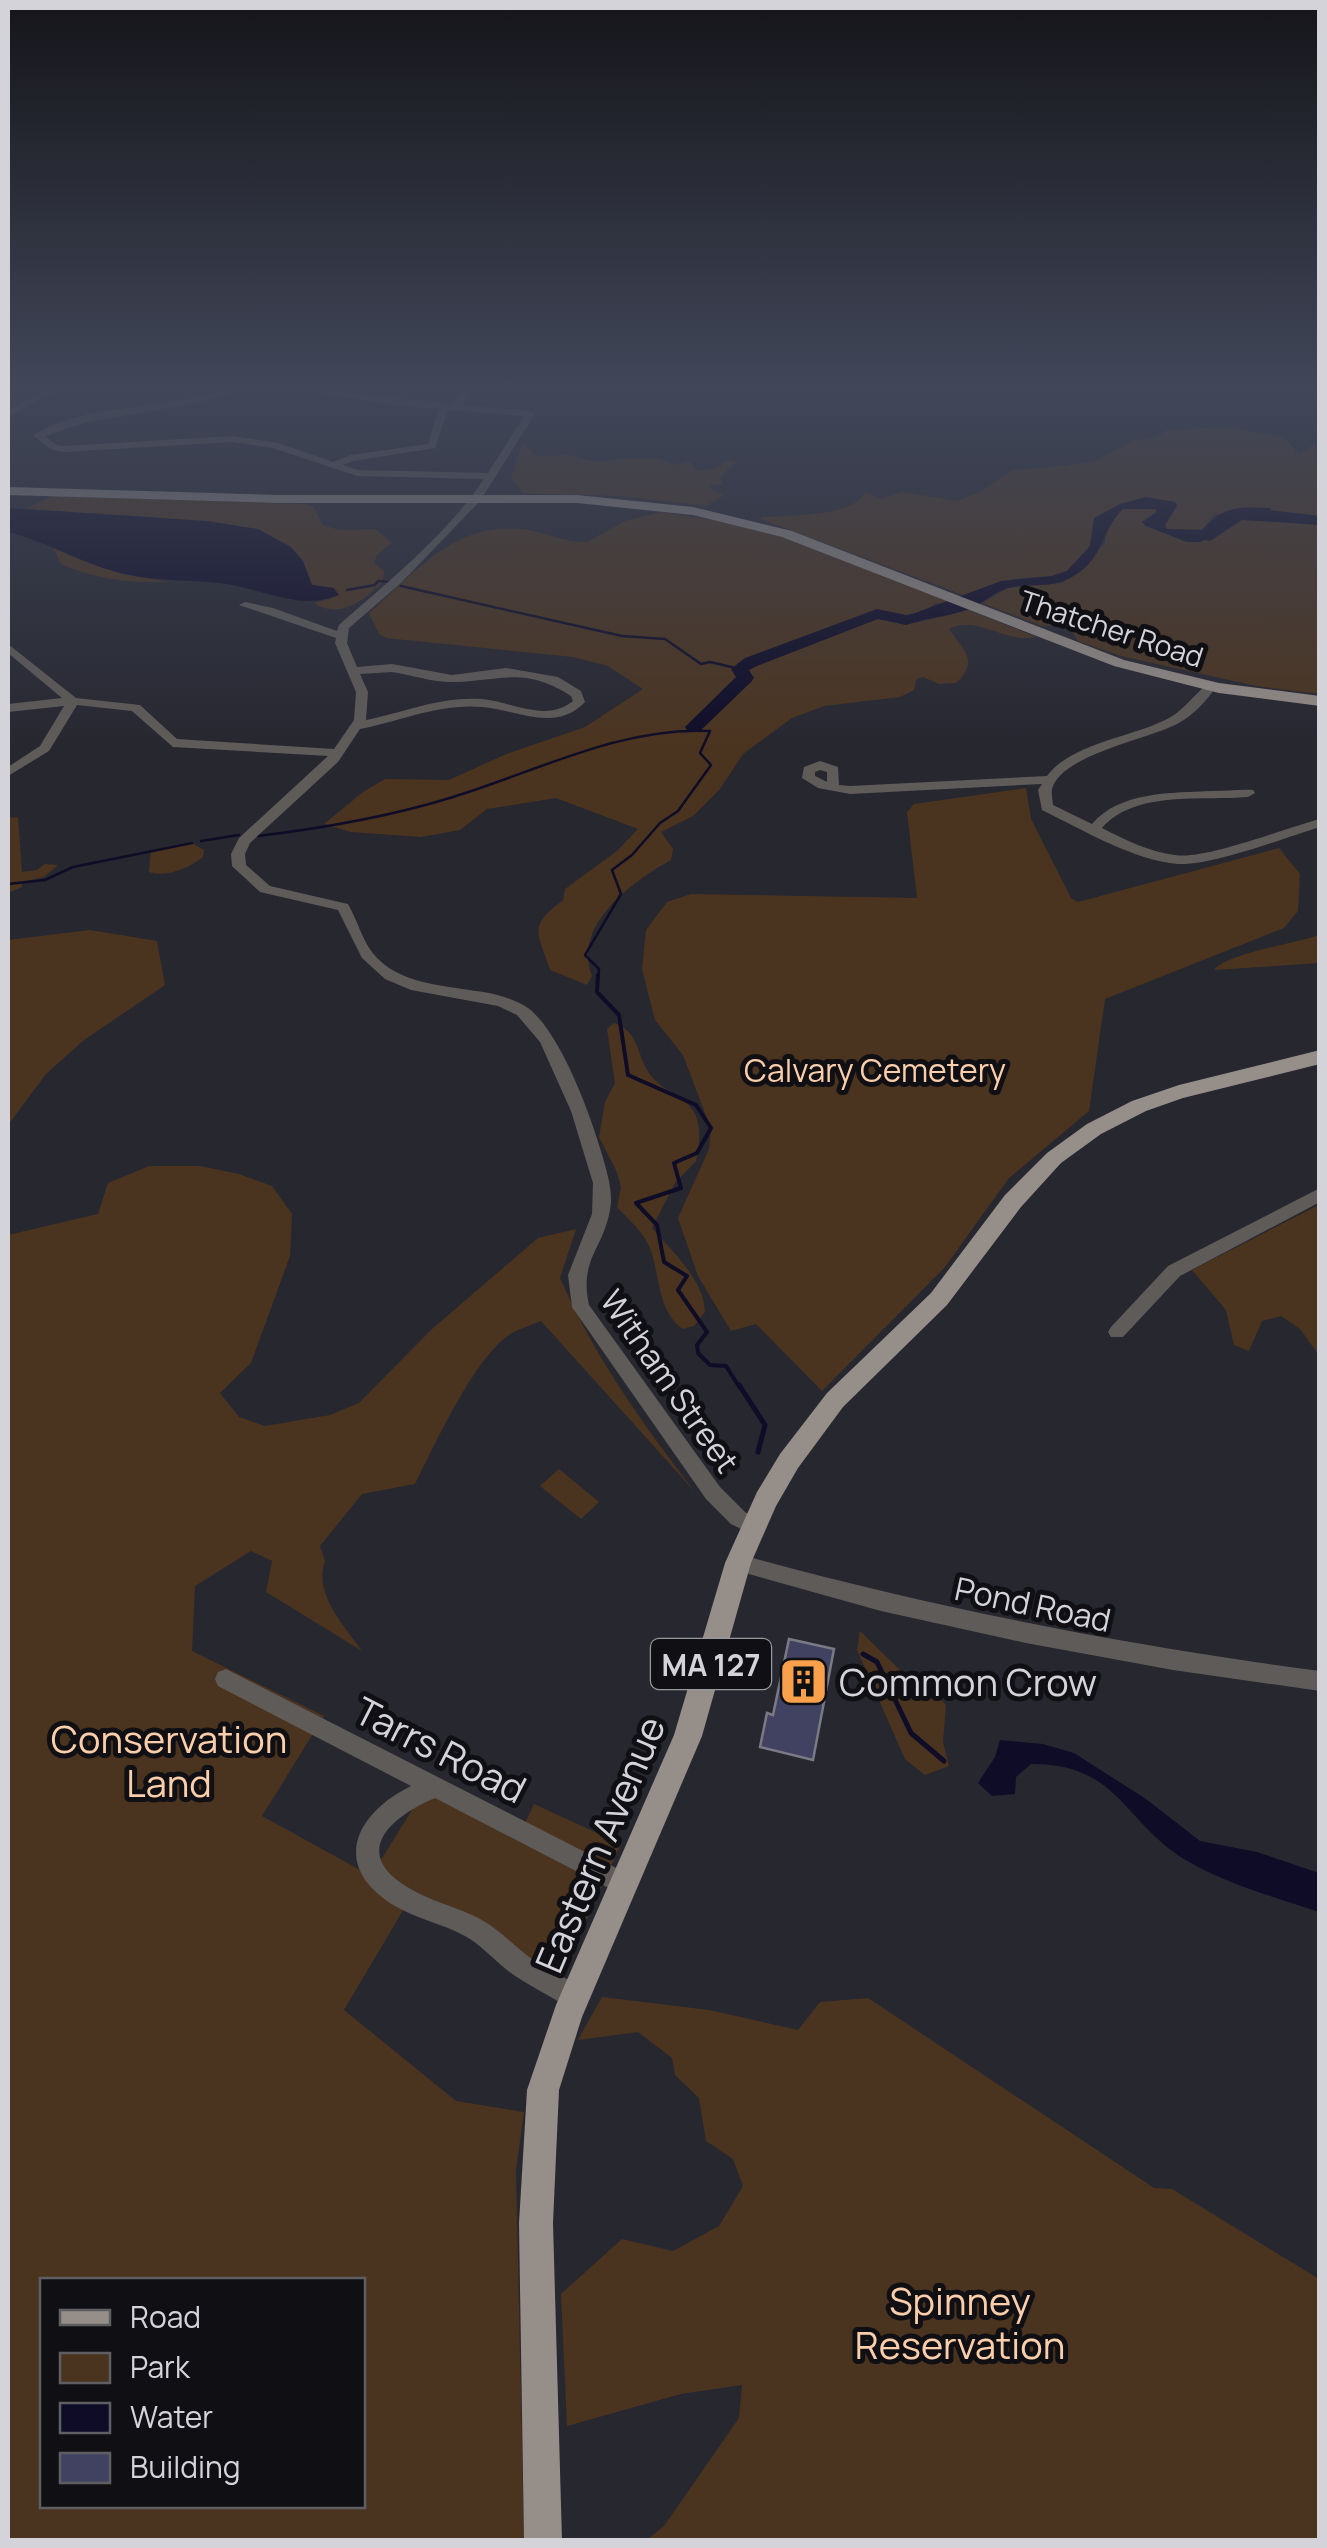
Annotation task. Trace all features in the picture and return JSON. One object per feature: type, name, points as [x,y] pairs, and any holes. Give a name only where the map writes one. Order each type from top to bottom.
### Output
[{"type":"main road","name":"Thatcher Road","points":[[667,509],[714,515],[788,534],[1119,662],[1211,686],[1320,701]]},
{"type":"main road","name":"Eastern Avenue","points":[[544,2540],[536,2223],[538,2133],[551,2057],[688,1736],[738,1563],[753,1526],[789,1460],[835,1400],[939,1299],[1013,1201],[1054,1158],[1094,1129],[1139,1106],[1179,1092],[1320,1057]]},
{"type":"street","points":[[340,635],[466,509]]},
{"type":"street","points":[[245,605],[340,635]]},
{"type":"street","points":[[340,635],[362,692],[356,726]]},
{"type":"street","points":[[8,648],[73,701]]},
{"type":"street","points":[[354,671],[392,668],[439,679],[506,672],[532,675],[578,694],[578,702],[566,712],[545,716],[501,705],[461,702],[356,726]]},
{"type":"street","points":[[834,787],[860,790],[1048,780],[1090,754],[1186,716],[1211,686]]},
{"type":"street","points":[[8,772],[45,748],[73,701]]},
{"type":"street","points":[[8,708],[73,701],[136,708],[153,720],[166,740],[182,745],[337,754]]},
{"type":"street","name":"Witham Street","points":[[356,726],[337,754],[244,841],[238,854],[239,866],[265,889],[343,907],[371,960],[394,977],[504,1003],[538,1027],[600,1168],[603,1201],[572,1281],[581,1307],[714,1493],[738,1518],[753,1526]]},
{"type":"street","points":[[1048,780],[1044,800],[1052,812],[1163,859],[1187,860],[1320,823]]},
{"type":"street","points":[[1094,829],[1104,816],[1150,800],[1248,793]]},
{"type":"street","points":[[1118,1332],[1174,1271],[1320,1194]]},
{"type":"street","name":"Pond Road","points":[[738,1563],[853,1596],[1094,1648],[1320,1681]]},
{"type":"street","name":"Tarrs Road","points":[[226,1679],[624,1884]]},
{"type":"street","points":[[432,1788],[390,1807],[376,1822],[367,1839],[365,1856],[376,1875],[392,1890],[477,1930],[517,1963],[575,1997]]},
{"type":"green space","points":[[26,509],[315,509],[323,525],[339,530],[376,529],[392,543],[377,555],[374,563],[384,571],[383,582],[351,606],[333,609],[314,603],[330,599],[334,588],[312,585],[303,561],[152,517]]},
{"type":"green space","points":[[1112,509],[1095,518],[1090,546],[1067,571],[1013,579],[966,596],[758,518],[832,511]]},
{"type":"green space","points":[[1123,509],[1155,509],[1158,511],[1142,522],[1187,542],[1241,514],[1270,515],[1270,509],[1319,509],[1319,694],[1256,686],[1121,656],[1078,641],[1067,624],[1042,626],[982,603],[1008,588],[1062,583],[1105,544],[1108,523]]},
{"type":"green space","points":[[1161,509],[1263,509],[1214,515],[1202,530],[1167,529],[1164,525],[1172,513]]},
{"type":"green space","points":[[661,512],[741,524],[949,602],[935,604],[917,615],[915,623],[969,610],[1036,637],[1013,637],[959,625],[949,629],[964,649],[968,662],[956,683],[939,684],[923,677],[916,680],[914,690],[900,697],[824,706],[792,718],[743,754],[720,789],[693,816],[661,832],[673,849],[671,860],[623,893],[598,923],[590,940],[592,976],[587,985],[550,970],[539,939],[540,924],[563,900],[565,889],[617,851],[638,829],[556,798],[487,809],[460,830],[421,837],[351,832],[324,824],[385,779],[449,780],[504,755],[585,727],[643,689],[608,666],[573,657],[386,638],[379,634],[369,613],[436,554],[474,534],[519,529],[587,542],[625,521]]},
{"type":"green space","points":[[52,545],[122,574],[169,582],[127,581],[88,574],[61,564]]},
{"type":"green space","name":"Calvary Cemetery","points":[[1026,788],[1031,819],[1071,898],[1078,902],[1279,848],[1300,874],[1298,911],[1284,928],[1105,999],[1089,1111],[1009,1178],[945,1267],[822,1391],[756,1324],[731,1331],[698,1276],[678,1218],[709,1149],[711,1129],[683,1055],[655,1020],[642,969],[646,930],[667,902],[691,894],[917,898],[907,812],[914,804]]},
{"type":"green space","points":[[18,817],[22,872],[37,870],[45,864],[58,865],[44,877],[22,882],[22,887],[8,893],[8,818]]},
{"type":"green space","points":[[190,842],[204,850],[203,857],[177,871],[149,872],[151,850]]},
{"type":"green space","points":[[90,930],[157,941],[165,985],[84,1040],[46,1074],[8,1125],[8,940]]},
{"type":"green space","points":[[1319,935],[1319,963],[1214,970],[1247,954]]},
{"type":"green space","points":[[614,1023],[629,1032],[648,1071],[691,1108],[699,1126],[696,1161],[675,1183],[652,1228],[686,1267],[703,1300],[705,1312],[694,1326],[683,1329],[664,1304],[649,1245],[617,1207],[621,1187],[599,1137],[605,1102],[615,1083],[607,1029]]},
{"type":"green space","name":"Conservation Land","points":[[149,1166],[200,1166],[272,1186],[292,1214],[290,1256],[251,1363],[220,1393],[239,1417],[265,1426],[330,1415],[359,1403],[432,1329],[538,1238],[576,1229],[560,1278],[573,1307],[621,1390],[696,1493],[541,1321],[512,1333],[484,1360],[457,1402],[415,1484],[362,1494],[320,1546],[327,1597],[362,1651],[266,1592],[272,1561],[251,1551],[195,1586],[192,1651],[324,1716],[262,1816],[371,1876],[433,1776],[525,1823],[534,1804],[621,1844],[558,1983],[408,1902],[344,2010],[456,2101],[524,2112],[516,2170],[524,2540],[8,2540],[8,1235],[98,1214],[108,1183]]},
{"type":"green space","points":[[1319,1205],[1319,1355],[1300,1329],[1281,1316],[1262,1321],[1249,1351],[1234,1345],[1226,1310],[1192,1270]]},
{"type":"green space","points":[[559,1469],[599,1502],[581,1519],[540,1486]]},
{"type":"green space","points":[[860,1631],[900,1670],[946,1705],[943,1742],[949,1766],[925,1775],[905,1759],[857,1650]]},
{"type":"green space","name":"Spinney Reservation","points":[[602,1997],[709,2010],[798,2030],[820,2002],[868,1998],[1154,2188],[1172,2189],[1319,2279],[1319,2540],[647,2540],[664,2526],[739,2418],[742,2385],[681,2394],[567,2426],[561,2294],[622,2239],[673,2251],[719,2226],[743,2186],[733,2159],[706,2141],[699,2098],[675,2075],[672,2058],[638,2032],[578,2040]]},
{"type":"water","points":[[8,509],[207,521],[258,529],[291,547],[303,561],[312,585],[334,588],[339,595],[297,600],[226,584],[125,574],[8,532]]},
{"type":"water","points":[[1111,509],[1175,509],[1165,525],[1167,529],[1202,530],[1225,512],[1271,509],[1271,515],[1241,514],[1228,529],[1200,542],[1187,542],[1146,526],[1142,522],[1157,512],[1155,509],[1123,509],[1089,564],[1062,582],[1008,588],[974,607],[948,615],[899,619],[1001,581],[1067,571],[1090,546],[1094,518]]},
{"type":"water","points":[[1000,1740],[1043,1744],[1074,1753],[1146,1799],[1200,1841],[1257,1852],[1319,1873],[1319,1912],[1236,1884],[1189,1862],[1149,1831],[1103,1785],[1084,1774],[1061,1766],[1031,1764],[1016,1777],[1015,1794],[992,1796],[978,1783],[995,1757]]},
{"type":"building","name":"Common Crow","points":[[789,1639],[834,1649],[813,1760],[760,1747],[767,1713],[773,1715]]},
{"type":"waterway","points":[[1205,538],[1238,516],[1320,521]]},
{"type":"waterway","points":[[347,590],[375,585],[378,581],[390,582]]},
{"type":"waterway","points":[[401,586],[622,636],[665,639],[701,664],[710,662],[740,669]]},
{"type":"waterway","points":[[694,727],[745,678],[740,669],[751,662],[877,614],[906,620],[932,615]]},
{"type":"waterway","points":[[258,836],[356,821],[429,804],[612,743],[677,731],[710,731],[700,753],[711,765],[678,811],[660,823],[632,855],[612,870],[621,894],[585,955],[599,969],[598,978]]},
{"type":"waterway","points":[[201,841],[239,835]]},
{"type":"waterway","points":[[8,884],[45,880],[73,867],[192,843]]},
{"type":"waterway","points":[[598,975],[597,992],[619,1015],[628,1075],[696,1105],[711,1128],[697,1153],[674,1163],[681,1188],[636,1203],[657,1225],[664,1262],[687,1276],[678,1290],[707,1332],[697,1345],[698,1353],[710,1365],[726,1366],[740,1388]]},
{"type":"waterway","points":[[739,1385],[765,1425],[758,1452]]},
{"type":"waterway","points":[[863,1654],[877,1662],[911,1733],[944,1761]]},
{"type":"place","name":"Common Crow","points":[[804,1681]]}]
